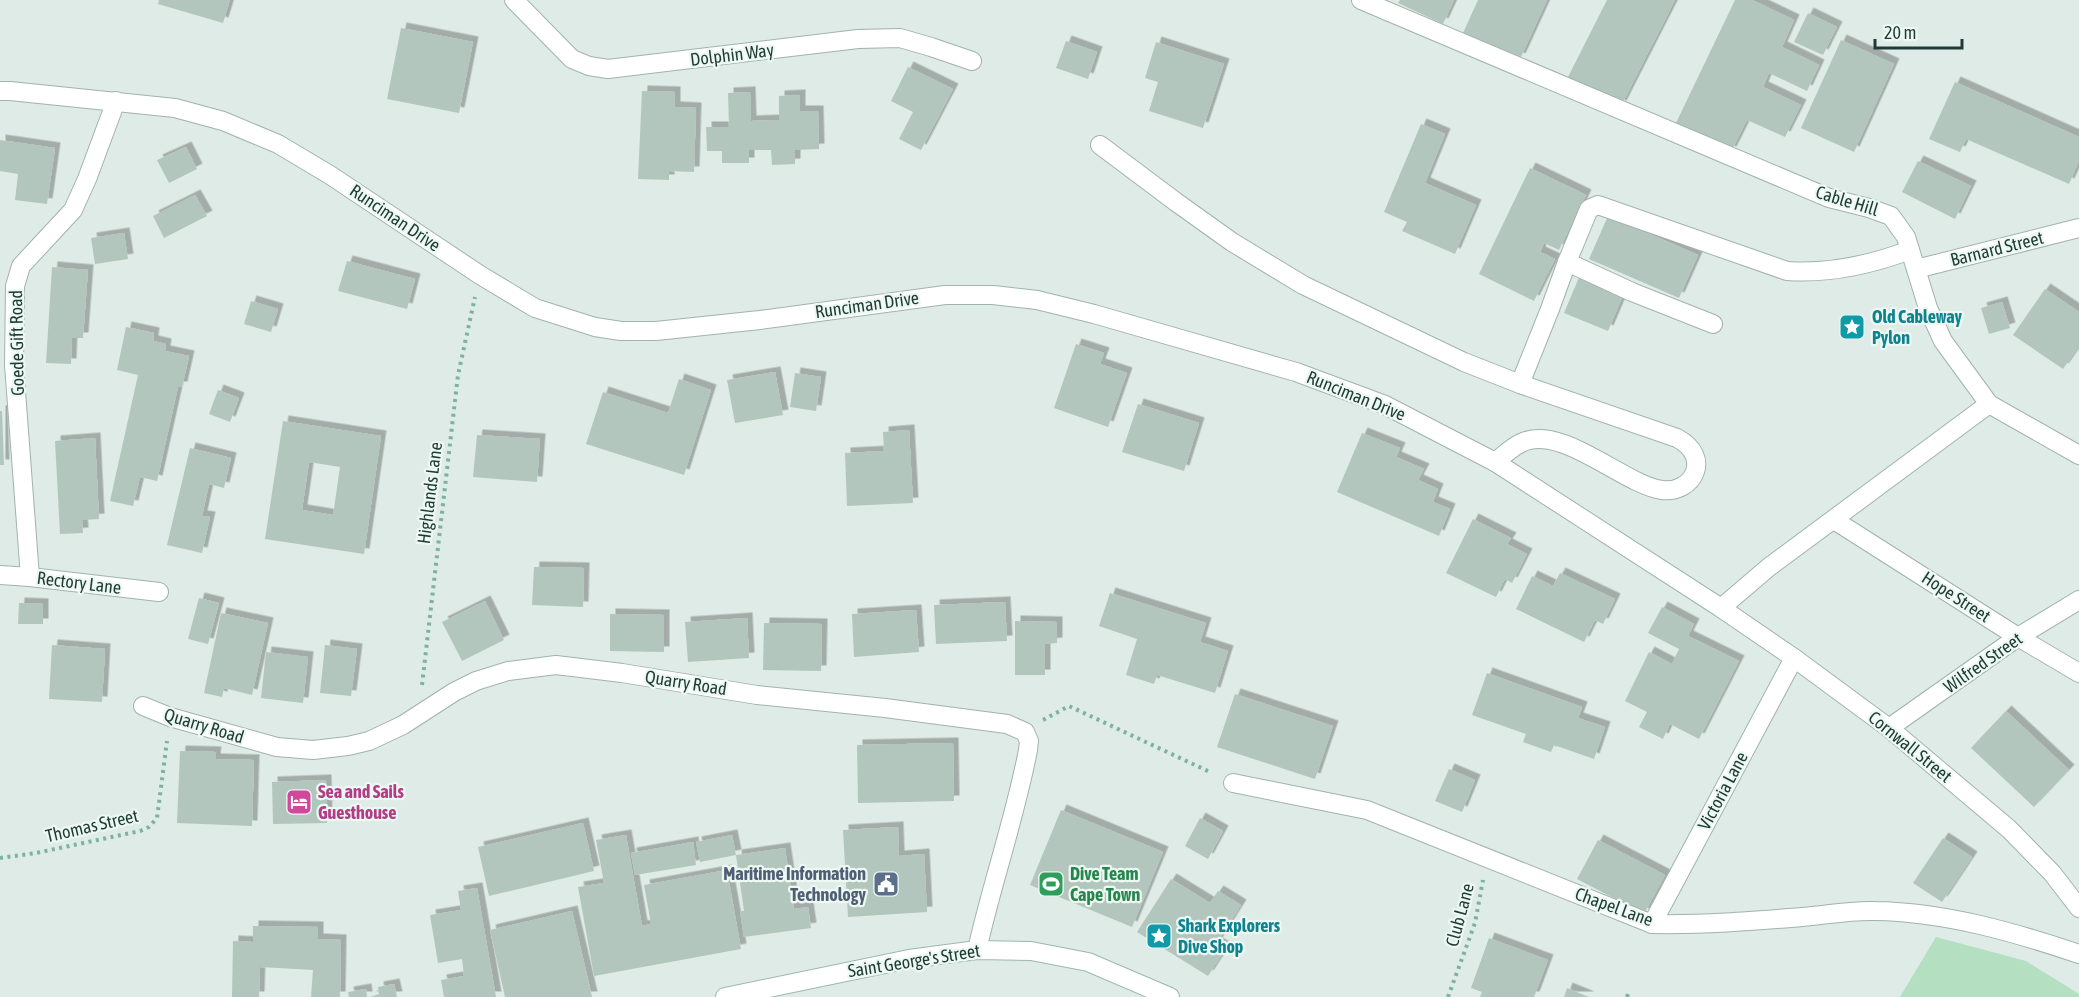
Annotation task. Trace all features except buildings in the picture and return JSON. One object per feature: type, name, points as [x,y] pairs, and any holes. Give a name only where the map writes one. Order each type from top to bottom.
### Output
[{"type":"street","name":"Dolphin Way","points":[[514,0],[572,59],[589,66],[608,69],[858,39],[900,38],[932,46],[972,61]]},
{"type":"street","name":"Cable Hill","points":[[1361,0],[1829,198],[1885,213],[1897,222],[1906,237],[1928,308],[1943,341],[1989,404]]},
{"type":"street","name":"Runciman Drive","points":[[0,91],[175,108],[222,120],[278,144],[339,181],[480,275],[535,308],[571,321],[621,331],[656,332],[945,295],[993,295],[1037,300],[1296,372],[1385,405],[1495,462],[1721,608]]},
{"type":"street","name":"Goede Gift Road","points":[[30,577],[14,365],[15,286],[21,266],[73,210],[116,101]]},
{"type":"street","points":[[1101,145],[1232,242],[1303,285],[1464,362],[1520,384],[1677,438],[1686,443],[1697,459],[1694,472],[1684,485],[1664,490],[1646,486],[1605,463],[1555,441],[1539,440],[1521,443],[1495,462]]},
{"type":"street","points":[[1520,384],[1589,209],[1598,205],[1607,206],[1787,271],[1812,272],[1865,265],[1910,250]]},
{"type":"street","name":"Barnard Street","points":[[1916,269],[2078,229]]},
{"type":"street","points":[[1567,262],[1632,292],[1713,324]]},
{"type":"street","points":[[1721,608],[1769,567],[1989,404],[2079,455]]},
{"type":"street","name":"Hope Street","points":[[1834,520],[2079,673]]},
{"type":"street","name":"Rectory Lane","points":[[0,575],[159,592]]},
{"type":"street","name":"Wilfred Street","points":[[1889,728],[2018,637],[2079,600]]},
{"type":"street","name":"Cornwall Street","points":[[1721,608],[1889,728],[2009,829],[2052,873],[2079,908]]},
{"type":"street","name":"Victoria Lane","points":[[1652,924],[1794,658]]},
{"type":"street","name":"Quarry Road","points":[[143,706],[170,717],[277,747],[313,750],[369,741],[403,725],[454,692],[476,681],[508,671],[556,665],[622,673],[757,695],[885,708],[1007,724],[1025,732]]},
{"type":"street","points":[[977,950],[1025,766],[1029,741],[1025,732]]},
{"type":"street","name":"Chapel Lane","points":[[1233,783],[1367,810],[1652,924],[1700,925],[1874,911],[1974,924],[2022,935],[2079,954]]},
{"type":"street","name":"Saint George's Street","points":[[725,997],[909,958],[977,950],[1031,951],[1088,962],[1170,997]]},
{"type":"path","name":"Highlands Lane","points":[[419,715],[458,375],[480,275]]},
{"type":"path","points":[[1025,732],[1069,706],[1233,783]]},
{"type":"path","name":"Thomas Street","points":[[0,858],[99,840],[149,827],[157,818],[170,717]]},
{"type":"path","name":"Club Lane","points":[[1448,997],[1475,923],[1485,874],[1504,881],[1511,867]]},
{"type":"path","points":[[1627,997],[1629,991]]},
{"type":"green space","points":[[1936,937],[2026,961],[2079,994],[2079,997],[1900,997]]},
{"type":"place","name":"Old Cableway Pylon","points":[[1852,327]]},
{"type":"place","name":"Sea and Sails Guesthouse","points":[[299,802]]},
{"type":"place","name":"Maritime Information Technology","points":[[886,884]]},
{"type":"place","name":"Dive Team Cape Town","points":[[1051,884]]},
{"type":"place","name":"Shark Explorers Dive Shop","points":[[1159,936]]}]
